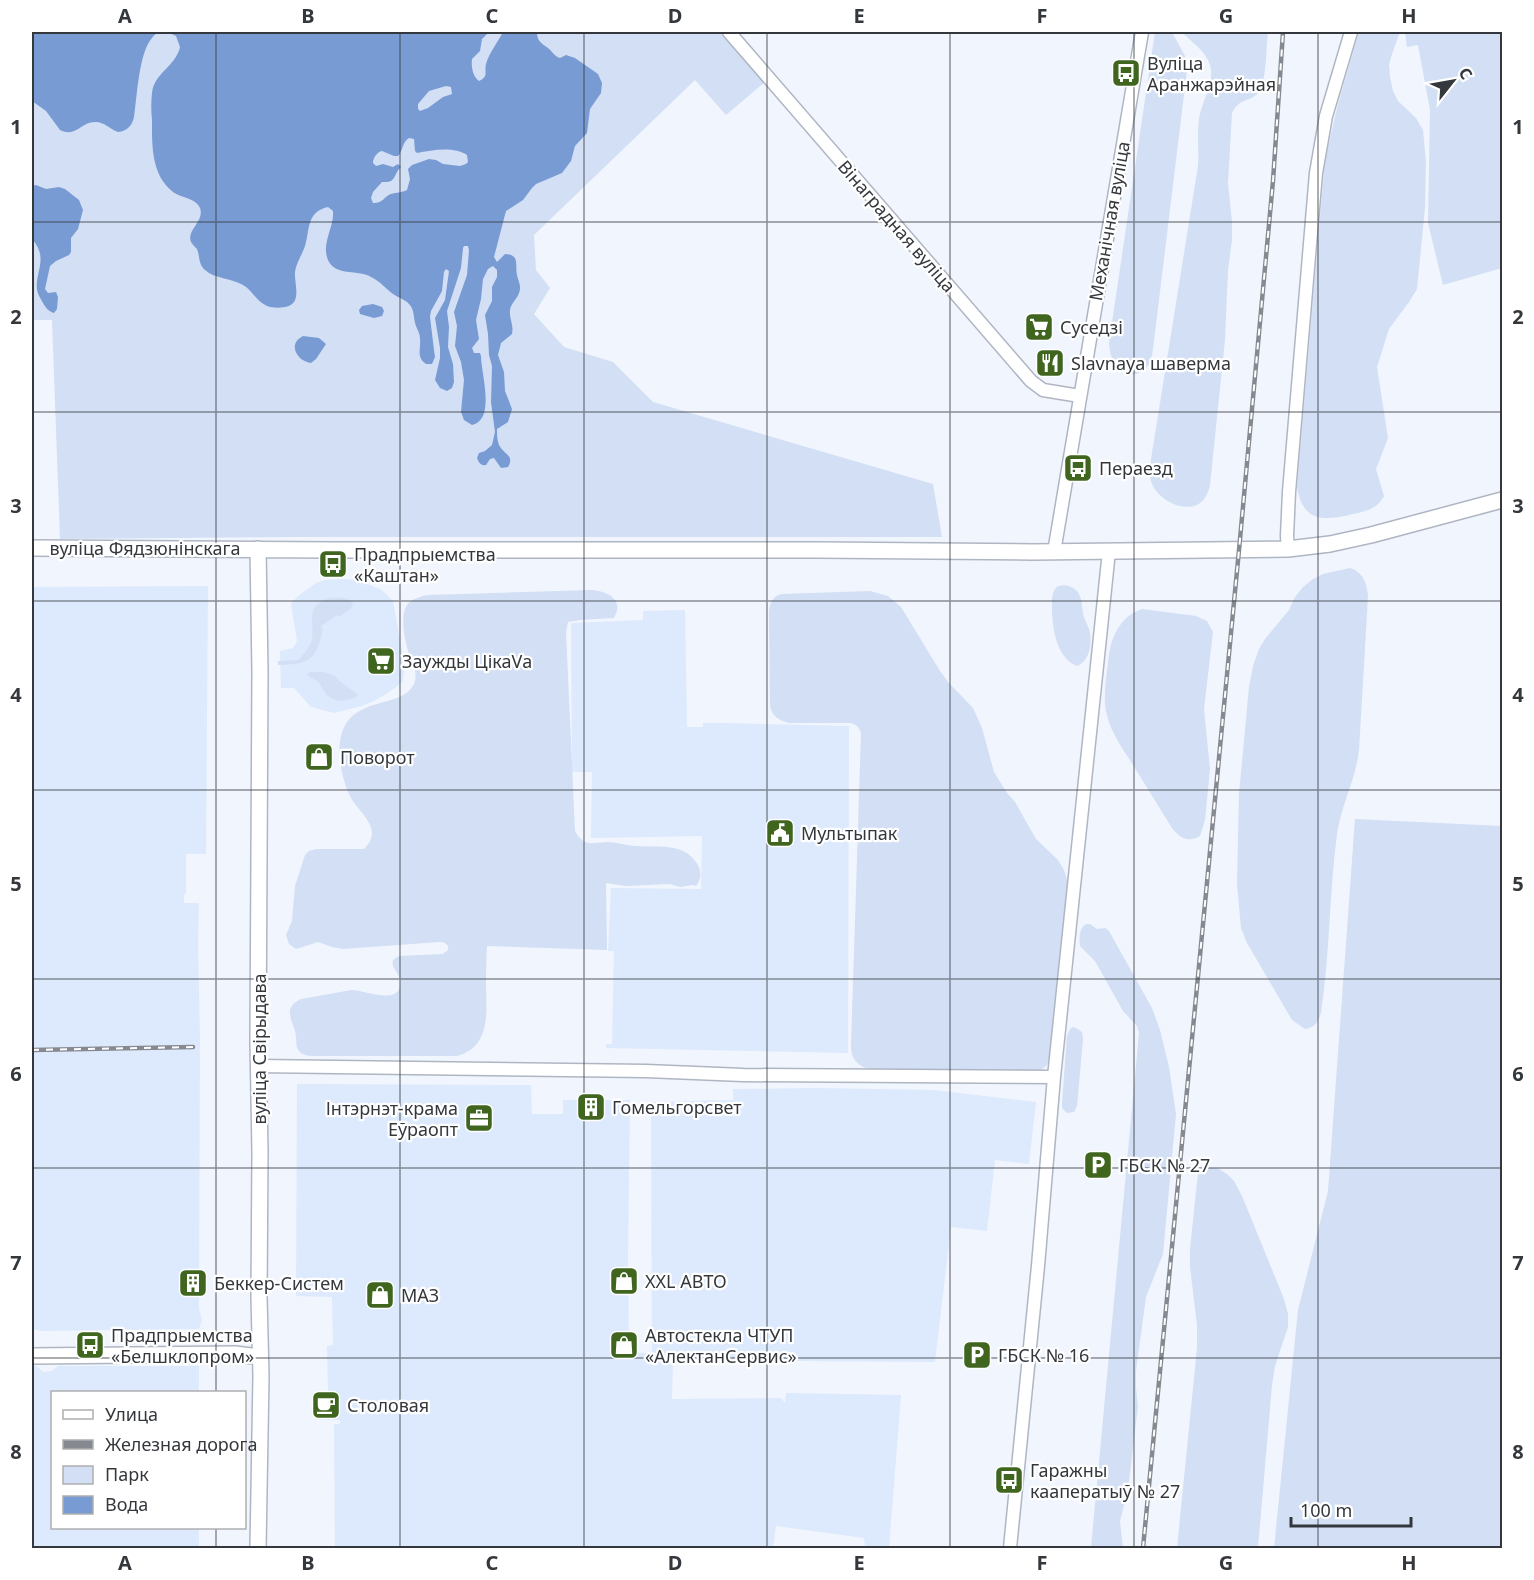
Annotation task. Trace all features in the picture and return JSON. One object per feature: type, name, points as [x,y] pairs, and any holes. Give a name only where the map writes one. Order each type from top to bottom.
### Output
[{"type":"main road","name":"вуліца Фядзюнінскага","points":[[32,548],[1054,552],[1288,549],[1329,544],[1371,535],[1503,500]]},
{"type":"main road","name":"вуліца Свірыдава","points":[[258,549],[260,664],[258,1548]]},
{"type":"main road","points":[[32,1356],[235,1354],[260,1357]]},
{"type":"street","name":"Вінаградная вуліца","points":[[729,32],[1031,381],[1043,390],[1080,396]]},
{"type":"street","name":"Механічная вуліца","points":[[1054,552],[1142,32]]},
{"type":"street","points":[[1288,549],[1290,480],[1316,173],[1326,116],[1351,32]]},
{"type":"street","points":[[1010,1548],[1054,1077],[1109,551]]},
{"type":"street","points":[[258,1066],[646,1071],[737,1075],[1054,1077]]},
{"type":"shaded area","points":[[340,579],[356,580],[370,585],[382,590],[393,601],[404,672],[403,681],[376,700],[334,713],[311,707],[294,688],[281,688],[280,651],[293,648],[297,641],[291,604],[316,583]]},
{"type":"shaded area","points":[[208,586],[206,854],[186,854],[186,894],[184,894],[184,903],[199,903],[199,1309],[202,1320],[199,1329],[41,1331],[32,1329],[32,587]]},
{"type":"shaded area","points":[[685,610],[687,727],[703,727],[703,723],[849,726],[848,1053],[606,1048],[606,1044],[612,1044],[614,951],[608,951],[611,888],[701,889],[702,836],[591,838],[592,772],[572,772],[571,623],[643,620],[643,611]]},
{"type":"shaded area","points":[[297,1084],[531,1085],[532,1114],[563,1114],[563,1100],[630,1100],[629,1353],[652,1353],[651,1102],[733,1100],[733,1089],[816,1088],[934,1090],[1036,1102],[1029,1164],[995,1160],[987,1231],[951,1227],[935,1362],[673,1360],[672,1399],[781,1398],[785,1403],[786,1393],[901,1395],[889,1548],[865,1546],[864,1538],[776,1526],[773,1548],[335,1548],[334,1424],[340,1424],[340,1420],[321,1420],[321,1394],[328,1394],[327,1346],[333,1345],[332,1297],[296,1296]]},
{"type":"shaded area","points":[[32,1366],[37,1366],[43,1372],[52,1371],[58,1366],[199,1366],[199,1391],[51,1391],[51,1529],[199,1529],[199,1548],[32,1548]]},
{"type":"green space","points":[[32,32],[721,32],[765,82],[726,115],[695,80],[534,235],[536,270],[550,288],[534,314],[564,347],[613,362],[653,402],[933,484],[942,537],[60,539],[52,320],[32,320]]},
{"type":"green space","points":[[1155,32],[1173,34],[1185,56],[1187,70],[1153,351],[1143,371],[1129,374],[1117,366],[1109,343]]},
{"type":"green space","points":[[1182,32],[1268,32],[1265,73],[1261,88],[1255,96],[1241,102],[1232,113],[1228,183],[1232,240],[1228,270],[1225,340],[1210,485],[1202,501],[1190,507],[1176,505],[1163,498],[1154,487],[1150,475],[1198,166],[1199,119],[1211,75],[1208,60]]},
{"type":"green space","points":[[1359,32],[1400,32],[1389,65],[1390,77],[1398,101],[1416,118],[1423,130],[1426,162],[1425,208],[1417,289],[1389,329],[1377,367],[1388,438],[1376,469],[1384,496],[1375,507],[1367,510],[1324,518],[1316,517],[1304,507],[1297,487],[1325,160]]},
{"type":"green space","points":[[1405,32],[1502,32],[1502,268],[1443,285],[1428,223],[1430,110],[1418,45],[1407,47]]},
{"type":"green space","points":[[1350,568],[1364,579],[1368,596],[1359,750],[1337,834],[1321,1013],[1316,1024],[1305,1029],[1292,1020],[1247,943],[1241,928],[1237,884],[1239,794],[1249,687],[1259,649],[1289,610],[1303,587],[1323,574]]},
{"type":"green space","points":[[1064,585],[1079,593],[1090,633],[1089,652],[1084,661],[1077,666],[1065,657],[1057,643],[1054,627],[1053,594],[1057,587]]},
{"type":"green space","points":[[591,590],[613,597],[617,611],[614,618],[568,622],[566,632],[575,831],[582,840],[588,843],[610,842],[634,846],[669,847],[685,852],[698,865],[700,876],[698,884],[680,887],[670,884],[626,886],[606,883],[607,950],[487,946],[486,1020],[481,1038],[467,1052],[457,1056],[315,1056],[303,1054],[297,1047],[290,1016],[291,1007],[295,1003],[301,999],[352,990],[381,995],[395,993],[399,989],[400,981],[393,966],[393,960],[399,956],[443,954],[448,950],[448,946],[443,942],[343,949],[318,942],[296,949],[289,944],[286,935],[292,921],[295,886],[305,855],[316,849],[364,849],[370,842],[372,835],[369,822],[351,798],[341,769],[341,736],[348,721],[358,712],[398,697],[409,691],[415,681],[415,671],[404,634],[403,619],[406,606],[414,599],[427,595]]},
{"type":"green space","points":[[870,591],[888,596],[901,607],[940,671],[973,708],[982,728],[994,772],[1015,802],[1036,839],[1058,860],[1064,870],[1070,889],[1050,1058],[1048,1064],[1041,1070],[871,1070],[862,1067],[852,1055],[861,733],[857,726],[850,723],[789,723],[774,715],[770,706],[769,612],[772,601],[781,594]]},
{"type":"green space","points":[[330,598],[347,599],[353,605],[339,617],[337,615],[321,626],[323,630],[320,640],[310,659],[304,662],[278,665],[278,661],[298,660],[306,651],[312,639],[312,614],[317,605]]},
{"type":"green space","points":[[1142,609],[1196,616],[1207,621],[1213,632],[1204,709],[1210,769],[1205,820],[1200,836],[1192,839],[1181,837],[1172,828],[1118,741],[1111,728],[1106,709],[1106,678],[1112,640],[1123,621]]},
{"type":"green space","points":[[324,672],[335,676],[359,695],[343,701],[335,700],[307,674]]},
{"type":"green space","points":[[1355,819],[1502,826],[1502,1548],[1274,1548],[1298,1310],[1328,1191]]},
{"type":"green space","points":[[1086,924],[1109,931],[1152,1008],[1169,1067],[1176,1114],[1163,1254],[1146,1297],[1136,1371],[1138,1406],[1128,1490],[1120,1521],[1123,1548],[1091,1548],[1139,1033],[1137,1026],[1123,1011],[1095,961],[1080,946],[1081,931]]},
{"type":"green space","points":[[1073,1027],[1082,1032],[1083,1039],[1077,1106],[1074,1112],[1067,1113],[1062,1108],[1062,1103],[1067,1036]]},
{"type":"green space","points":[[1202,1168],[1219,1169],[1234,1181],[1284,1299],[1288,1314],[1288,1327],[1275,1366],[1272,1385],[1258,1548],[1177,1548],[1197,1348],[1190,1249],[1198,1173]]},
{"type":"water","points":[[32,32],[164,32],[153,36],[144,53],[134,117],[129,128],[118,132],[102,123],[91,122],[75,131],[60,130],[46,111],[32,101]]},
{"type":"water","points":[[167,32],[489,32],[482,39],[480,51],[472,59],[473,72],[479,81],[485,76],[487,60],[503,32],[537,32],[540,42],[556,56],[560,58],[566,55],[575,58],[598,74],[602,83],[601,93],[590,109],[587,133],[575,146],[571,161],[562,173],[536,184],[523,200],[506,211],[494,257],[497,262],[505,254],[515,258],[520,286],[510,310],[512,334],[501,343],[498,355],[504,372],[505,391],[512,409],[508,422],[497,429],[499,445],[510,457],[508,467],[501,468],[494,458],[483,465],[477,458],[479,453],[492,445],[495,432],[491,402],[492,366],[485,315],[492,301],[492,287],[497,277],[497,270],[493,266],[488,269],[483,279],[476,320],[479,339],[472,348],[474,353],[480,353],[481,356],[486,395],[484,414],[472,425],[464,420],[461,412],[464,380],[455,346],[457,326],[454,312],[467,275],[468,246],[463,248],[461,268],[447,311],[448,347],[453,364],[454,382],[452,388],[447,391],[440,388],[435,380],[440,348],[435,318],[445,300],[449,271],[446,269],[444,272],[442,291],[431,311],[435,357],[432,364],[426,364],[420,356],[420,336],[409,304],[365,274],[338,269],[328,260],[326,248],[333,211],[328,207],[316,213],[310,222],[305,246],[296,269],[296,298],[291,305],[278,308],[267,306],[243,285],[213,275],[203,268],[197,249],[190,238],[200,217],[200,208],[195,202],[176,194],[166,185],[160,177],[154,159],[152,93],[157,80],[178,54],[180,47],[176,36]],"holes":[[[446,86],[451,87],[452,94],[443,97],[428,108],[420,111],[418,109],[418,104],[429,91]],[[409,138],[414,139],[417,153],[456,150],[467,155],[468,162],[460,166],[429,159],[412,165],[408,169],[410,179],[407,190],[388,195],[379,202],[373,203],[371,198],[373,192],[382,182],[392,180],[401,167],[398,164],[393,167],[383,164],[376,166],[373,163],[375,157],[382,151],[398,156]]]},
{"type":"water","points":[[36,185],[46,189],[59,187],[65,189],[79,200],[83,210],[78,229],[71,238],[71,252],[50,266],[45,289],[48,293],[56,292],[58,297],[57,309],[54,313],[45,306],[37,290],[41,258],[32,239],[32,186]]},
{"type":"water","points":[[373,304],[382,307],[384,311],[382,316],[374,318],[360,314],[359,310],[362,306]]},
{"type":"water","points":[[303,336],[319,338],[326,344],[311,363],[306,362],[296,352],[296,343]]},
{"type":"railway","points":[[1143,1548],[1239,550],[1273,181],[1283,32]]},
{"type":"railway","points":[[32,1050],[193,1047]]},
{"type":"place","name":"Вуліца Аранжарэйная","points":[[1126,73]]},
{"type":"place","name":"Суседзі","points":[[1039,327]]},
{"type":"place","name":"Slavnaya шаверма","points":[[1050,363]]},
{"type":"place","name":"Пераезд","points":[[1078,468]]},
{"type":"place","name":"Прадпрыемства «Каштан»","points":[[333,564]]},
{"type":"place","name":"Заужды ЦікаVа","points":[[381,661]]},
{"type":"place","name":"Поворот","points":[[319,757]]},
{"type":"place","name":"Мультыпак","points":[[780,833]]},
{"type":"place","name":"Гомельгорсвет","points":[[591,1107]]},
{"type":"place","name":"Інтэрнэт-крама Еўраопт","points":[[479,1118]]},
{"type":"place","name":"ГБСК № 27","points":[[1098,1165]]},
{"type":"place","name":"XXL АВТО","points":[[624,1281]]},
{"type":"place","name":"Беккер-Систем","points":[[193,1283]]},
{"type":"place","name":"МАЗ","points":[[380,1295]]},
{"type":"place","name":"Прадпрыемства «Белшклопром»","points":[[90,1345]]},
{"type":"place","name":"Автостекла ЧТУП «АлектанСервис»","points":[[624,1345]]},
{"type":"place","name":"ГБСК № 16","points":[[977,1355]]},
{"type":"place","name":"Столовая","points":[[326,1405]]},
{"type":"place","name":"Гаражны кааператыў № 27","points":[[1009,1480]]}]
